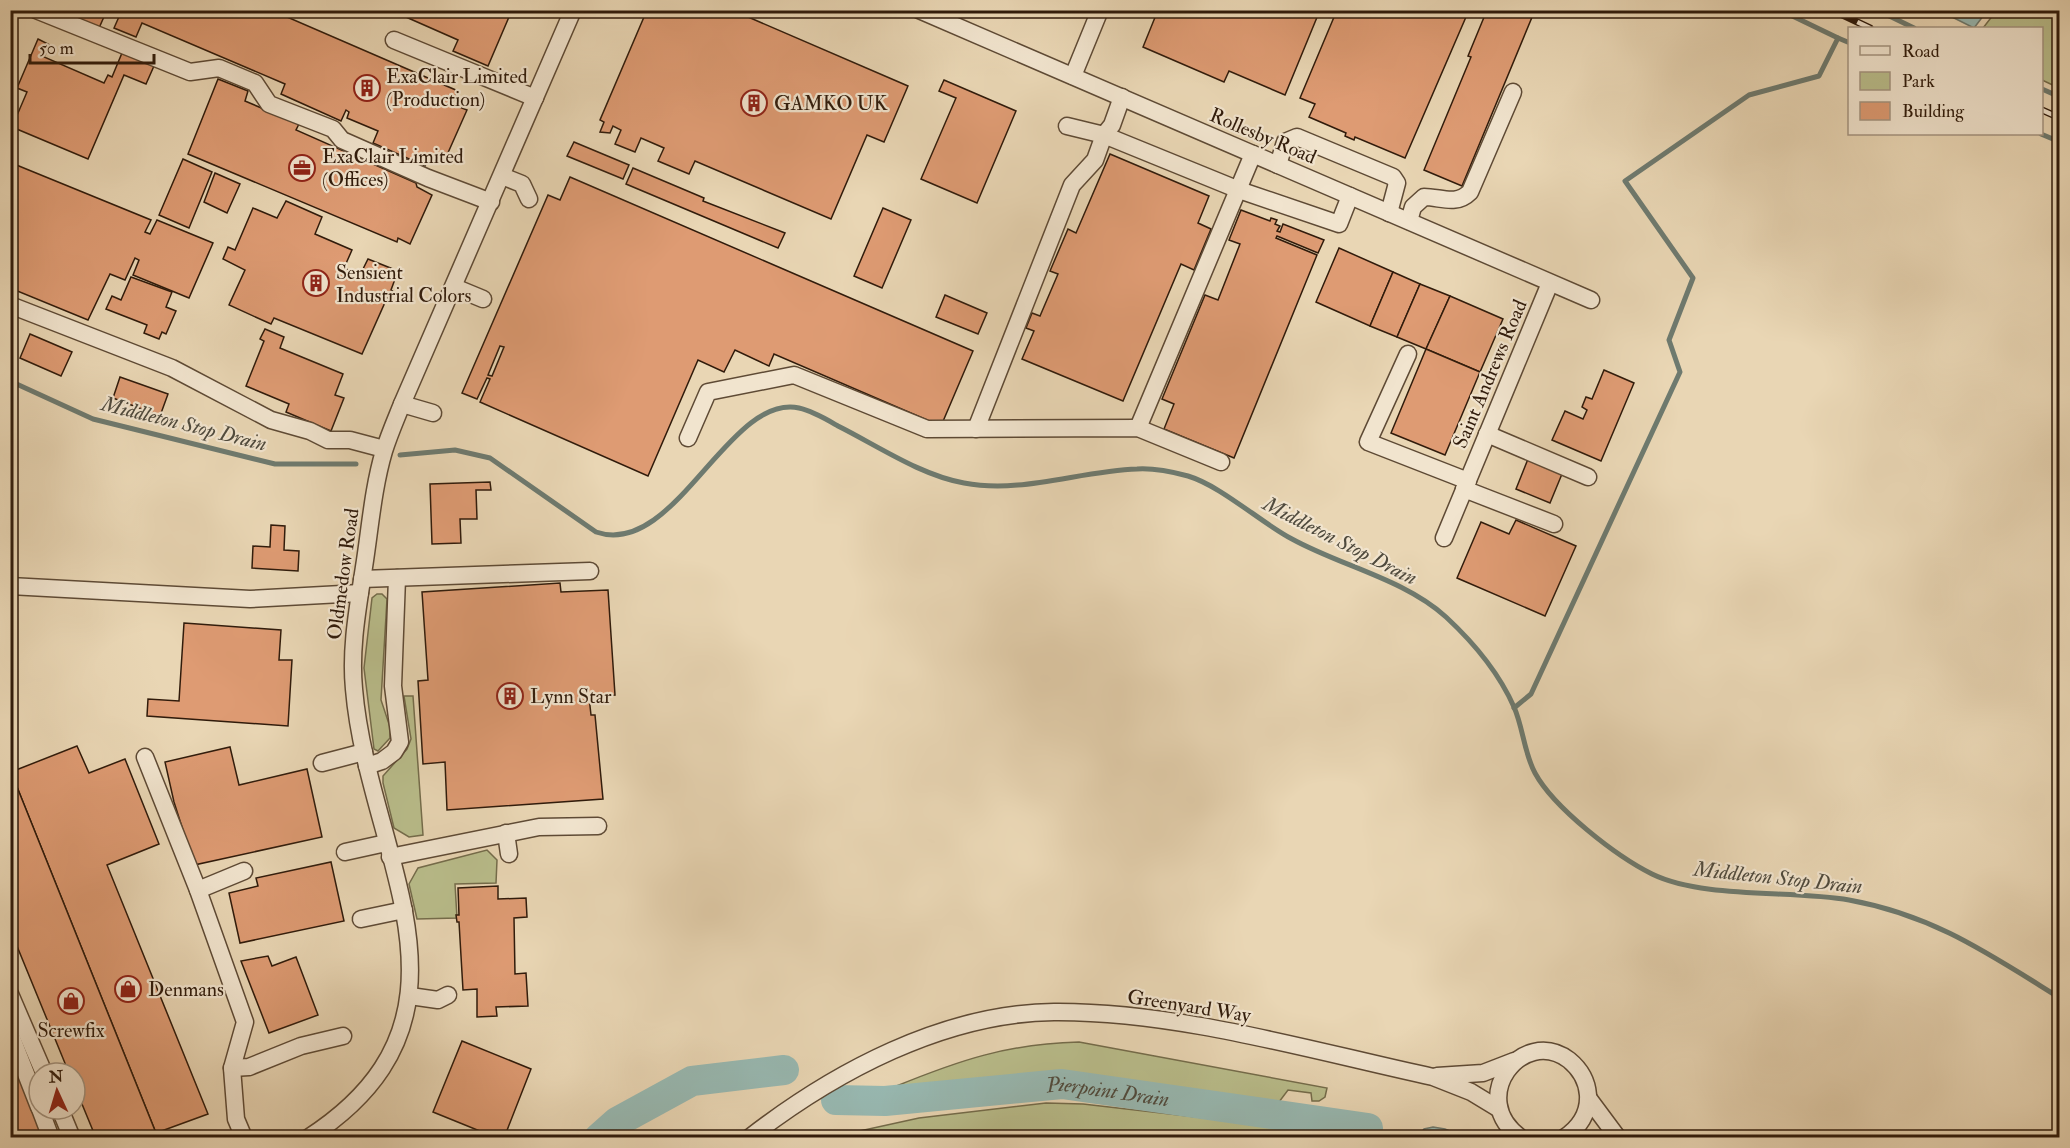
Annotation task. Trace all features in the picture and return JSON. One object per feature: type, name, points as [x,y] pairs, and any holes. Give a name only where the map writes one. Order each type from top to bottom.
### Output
[{"type":"street","points":[[36,10],[190,72],[219,68],[255,83],[269,104],[333,129],[342,140],[395,164],[491,201]]},
{"type":"street","name":"Oldmedow Road","points":[[308,1137],[345,1110],[378,1075],[400,1032],[410,996],[410,948],[404,910],[365,759],[352,665],[361,586],[384,449],[573,10]]},
{"type":"street","name":"Rollesby Road","points":[[920,10],[944,15],[1073,76],[1591,300]]},
{"type":"street","points":[[1073,76],[1100,10]]},
{"type":"street","points":[[394,40],[535,98]]},
{"type":"street","points":[[1409,221],[1413,207],[1424,197],[1455,201],[1462,200],[1470,192],[1513,92]]},
{"type":"street","points":[[976,429],[1072,184],[1095,160],[1104,135],[1112,125],[1122,97]]},
{"type":"street","points":[[1067,126],[1104,135],[1239,190],[1340,225],[1350,196]]},
{"type":"street","points":[[1278,165],[1286,142],[1297,137],[1393,177],[1398,183],[1389,213]]},
{"type":"street","points":[[1138,428],[1253,154]]},
{"type":"street","points":[[502,176],[522,184],[529,199]]},
{"type":"street","name":"Saint Andrews Road","points":[[1444,538],[1550,283]]},
{"type":"street","points":[[454,287],[483,299]]},
{"type":"street","points":[[10,305],[172,368],[271,420],[310,431],[328,440],[350,440],[384,449]]},
{"type":"street","name":"Saint Andrews Road","points":[[1408,354],[1368,441],[1424,464],[1466,485]]},
{"type":"street","points":[[688,438],[708,392],[795,375],[927,429],[1138,428],[1221,462]]},
{"type":"street","points":[[402,404],[434,413]]},
{"type":"street","points":[[1487,434],[1588,477]]},
{"type":"street","points":[[1466,485],[1554,524]]},
{"type":"street","points":[[10,586],[250,599],[361,586],[397,578],[590,571]]},
{"type":"street","points":[[322,763],[365,759],[382,761],[394,752],[400,742],[393,686],[397,578]]},
{"type":"street","points":[[145,757],[198,890],[245,1022],[232,1068],[236,1119],[244,1137]]},
{"type":"street","points":[[345,852],[388,850],[539,827],[598,826]]},
{"type":"street","points":[[506,833],[509,854]]},
{"type":"street","points":[[198,890],[244,871]]},
{"type":"street","points":[[361,919],[404,910]]},
{"type":"street","points":[[10,994],[40,1061]]},
{"type":"street","points":[[410,996],[438,1000],[448,995]]},
{"type":"street","name":"Greenyard Way","points":[[749,1137],[840,1076],[924,1038],[991,1019],[1053,1012],[1146,1017],[1433,1077],[1471,1092],[1499,1109]]},
{"type":"street","points":[[10,1033],[27,1077]]},
{"type":"street","points":[[232,1068],[249,1067],[301,1046],[343,1036]]},
{"type":"street","name":"Greenyard Way","points":[[1433,1077],[1483,1073],[1535,1053],[1551,1053],[1565,1057],[1583,1075],[1588,1099]]},
{"type":"street","points":[[1521,1058],[1509,1067],[1501,1080],[1497,1094],[1499,1109],[1508,1126],[1521,1137]]},
{"type":"street","points":[[1567,1137],[1582,1120],[1588,1099]]},
{"type":"street","points":[[1588,1099],[1618,1137]]},
{"type":"street","points":[[44,1121],[51,1137]]},
{"type":"street","points":[[65,1121],[72,1137]]},
{"type":"green space","points":[[1997,10],[2059,11],[2059,88],[2043,80],[2043,27],[1984,27]]},
{"type":"green space","points":[[377,594],[382,594],[387,599],[381,700],[390,727],[390,738],[378,751],[374,749],[364,668],[372,598]]},
{"type":"green space","points":[[404,696],[413,696],[423,835],[409,837],[394,828],[383,783],[383,776],[407,749],[411,739]]},
{"type":"green space","points":[[487,850],[497,860],[496,883],[455,884],[457,918],[417,919],[409,884],[418,868]]},
{"type":"green space","points":[[1079,1042],[1327,1088],[1325,1097],[1319,1101],[1312,1101],[1311,1093],[1288,1090],[1279,1102],[1211,1096],[1097,1077],[1033,1074],[895,1091],[894,1087],[984,1055],[1029,1046]]},
{"type":"green space","points":[[1046,1103],[1083,1104],[1301,1129],[1333,1137],[1054,1138],[1053,1134],[971,1136],[970,1131],[884,1133],[883,1138],[791,1137],[791,1134],[846,1134],[919,1118]]},
{"type":"water","points":[[1940,11],[1987,11],[1975,27]]},
{"type":"water","points":[[1433,1127],[1464,1137],[1418,1137],[1424,1129]]},
{"type":"building","points":[[58,10],[107,10],[99,28]]},
{"type":"building","name":"ExaClair Limited (Production)","points":[[122,10],[271,10],[458,91],[452,104],[467,110],[443,164],[429,158],[425,166],[373,143],[378,131],[347,118],[349,112],[346,110],[341,121],[281,94],[285,84],[142,23],[136,37],[114,28]]},
{"type":"building","points":[[390,10],[512,10],[488,66],[453,51],[458,40]]},
{"type":"building","name":"GAMKO UK","points":[[647,10],[732,10],[908,86],[884,142],[867,135],[831,219],[695,161],[689,174],[658,161],[664,148],[641,138],[635,152],[615,144],[621,130],[613,126],[610,133],[600,132],[604,122],[600,120]]},
{"type":"building","points":[[1158,10],[1172,16],[1175,10],[1320,10],[1285,95],[1229,71],[1224,82],[1143,47]]},
{"type":"building","points":[[1337,10],[1469,10],[1405,158],[1355,137],[1354,140],[1345,136],[1346,133],[1309,117],[1315,104],[1300,98]]},
{"type":"building","points":[[1487,10],[1535,10],[1462,186],[1424,170],[1471,57],[1468,56]]},
{"type":"building","points":[[38,39],[50,45],[44,57],[104,83],[108,75],[112,77],[122,53],[154,66],[146,84],[124,75],[88,159],[12,127],[27,92],[17,88]]},
{"type":"building","name":"ExaClair Limited (Offices)","points":[[218,79],[248,91],[245,101],[299,124],[296,130],[416,183],[417,187],[432,195],[410,244],[398,238],[397,242],[188,154]]},
{"type":"building","points":[[944,80],[1016,111],[977,203],[921,179],[956,98],[939,91]]},
{"type":"building","points":[[574,142],[629,165],[623,179],[567,156]]},
{"type":"building","points":[[1110,154],[1209,196],[1198,223],[1211,229],[1194,270],[1181,264],[1123,401],[1022,359],[1034,331],[1026,328],[1032,313],[1040,316],[1058,274],[1050,271],[1068,229],[1076,233]]},
{"type":"building","points":[[183,159],[212,172],[189,228],[159,215]]},
{"type":"building","points":[[14,164],[151,220],[145,232],[150,234],[157,220],[213,243],[189,298],[133,275],[139,260],[135,258],[125,280],[110,274],[88,320],[10,288],[10,173]]},
{"type":"building","points":[[633,168],[704,198],[703,201],[785,233],[778,248],[626,184]]},
{"type":"building","points":[[215,173],[240,184],[227,213],[204,202]]},
{"type":"building","points":[[570,177],[973,351],[941,426],[774,354],[769,366],[735,350],[724,372],[698,360],[648,476],[480,402],[490,379],[487,378],[477,399],[462,393],[548,195],[560,200]],"holes":[[[500,346],[504,347],[492,376],[488,375]]]},
{"type":"building","name":"Sensient Industrial Colors","points":[[286,201],[322,217],[315,234],[352,250],[344,268],[360,275],[368,259],[398,271],[391,290],[394,292],[391,299],[387,298],[362,354],[274,318],[271,324],[229,305],[245,270],[223,259],[228,247],[235,250],[253,208],[277,218]]},
{"type":"building","points":[[883,208],[911,220],[882,288],[854,276]]},
{"type":"building","points":[[1241,210],[1270,221],[1271,218],[1277,220],[1275,224],[1280,226],[1277,231],[1280,232],[1283,224],[1324,240],[1318,253],[1277,236],[1276,238],[1317,255],[1234,458],[1164,429],[1174,404],[1162,399],[1205,295],[1218,300],[1240,244],[1229,240]]},
{"type":"building","points":[[1339,248],[1393,272],[1370,326],[1316,302]]},
{"type":"building","points":[[1393,272],[1420,284],[1397,337],[1370,326]]},
{"type":"building","points":[[131,277],[172,292],[166,307],[176,311],[166,334],[162,332],[159,339],[144,333],[147,325],[106,309],[112,296],[121,300]]},
{"type":"building","points":[[1420,284],[1450,296],[1426,349],[1397,337]]},
{"type":"building","points":[[945,295],[987,313],[978,334],[936,317]]},
{"type":"building","points":[[1450,296],[1503,319],[1480,372],[1426,349]]},
{"type":"building","points":[[265,329],[284,337],[280,348],[343,374],[335,395],[344,398],[331,431],[286,412],[289,404],[246,386],[264,341],[260,339]]},
{"type":"building","points":[[30,334],[72,352],[61,376],[20,358]]},
{"type":"building","points":[[1426,349],[1480,372],[1445,455],[1391,433]]},
{"type":"building","points":[[1604,370],[1634,383],[1601,461],[1552,440],[1565,411],[1583,419],[1587,410],[1582,407],[1586,397],[1592,399]]},
{"type":"building","points":[[120,377],[168,394],[160,416],[113,398]]},
{"type":"building","points":[[1528,459],[1562,474],[1550,503],[1516,489]]},
{"type":"building","points":[[490,482],[491,490],[476,490],[477,519],[460,519],[461,543],[432,544],[430,484]]},
{"type":"building","points":[[1516,520],[1576,546],[1545,616],[1457,578],[1481,522],[1509,534]]},
{"type":"building","points":[[271,525],[285,526],[284,550],[299,551],[298,571],[252,568],[253,546],[270,547]]},
{"type":"building","name":"Lynn Star","points":[[560,583],[561,592],[608,590],[615,695],[589,697],[591,715],[595,715],[603,799],[447,810],[445,762],[423,764],[418,681],[428,680],[422,592]]},
{"type":"building","points":[[184,623],[281,630],[279,660],[292,660],[288,726],[147,716],[148,699],[179,701]]},
{"type":"building","name":"Denmans","points":[[77,746],[89,773],[125,759],[159,844],[107,865],[208,1114],[156,1133],[11,772]]},
{"type":"building","points":[[230,747],[239,785],[307,769],[322,837],[194,865],[174,802],[165,762]]},
{"type":"building","name":"Screwfix","points":[[11,772],[156,1133],[146,1138],[96,1138],[87,1116],[87,1061],[64,1061],[10,929]]},
{"type":"building","points":[[331,862],[344,921],[240,943],[229,893],[258,886],[256,878]]},
{"type":"building","points":[[498,886],[498,899],[526,898],[527,917],[514,918],[515,974],[526,973],[528,1006],[496,1007],[497,1016],[477,1017],[477,989],[463,990],[459,922],[457,922],[456,915],[459,915],[458,888]]},
{"type":"building","points":[[268,956],[272,966],[296,957],[318,1015],[269,1033],[241,961]]},
{"type":"building","points":[[462,1041],[531,1069],[504,1138],[497,1138],[433,1112]]},
{"type":"building","points":[[10,1054],[27,1094],[27,1121],[39,1121],[46,1138],[10,1138]]},
{"type":"waterway","points":[[1514,708],[1531,694],[1680,372],[1669,340],[1693,278],[1625,181],[1749,95],[1819,76],[1838,38],[1780,10]]},
{"type":"waterway","points":[[1877,10],[1912,27]]},
{"type":"waterway","points":[[1838,38],[1848,42]]},
{"type":"waterway","points":[[2043,89],[2060,97]]},
{"type":"waterway","points":[[2043,135],[2060,142]]},
{"type":"waterway","name":"Middleton Stop Drain","points":[[10,381],[93,419],[275,464],[356,464]]},
{"type":"waterway","name":"Middleton Stop Drain","points":[[400,455],[455,450],[490,458],[596,532],[624,534],[651,522],[676,501],[748,425],[773,410],[799,408],[809,411],[915,467],[964,483],[1007,486],[1137,469],[1188,476],[1214,488],[1292,539],[1392,583],[1429,604],[1446,617],[1475,647],[1508,694],[1517,715],[1531,765],[1544,787],[1587,830],[1637,866],[1673,882],[1696,887],[1849,900],[1907,915],[1959,938],[2060,998]]},
{"type":"waterway","name":"Pierpoint Drain","points":[[599,1138],[617,1122],[692,1081],[784,1070]]},
{"type":"waterway","name":"Pierpoint Drain","points":[[836,1100],[885,1101],[1062,1084],[1368,1128],[1366,1138]]},
{"type":"railway","points":[[1832,10],[1868,27]]},
{"type":"railway","points":[[2043,110],[2060,118]]},
{"type":"place","name":"ExaClair Limited (Production)","points":[[367,88]]},
{"type":"place","name":"GAMKO UK","points":[[754,103]]},
{"type":"place","name":"ExaClair Limited (Offices)","points":[[302,168]]},
{"type":"place","name":"Sensient Industrial Colors","points":[[316,283]]},
{"type":"place","name":"Lynn Star","points":[[510,696]]},
{"type":"place","name":"Denmans","points":[[128,989]]},
{"type":"place","name":"Screwfix","points":[[71,1001]]}]
